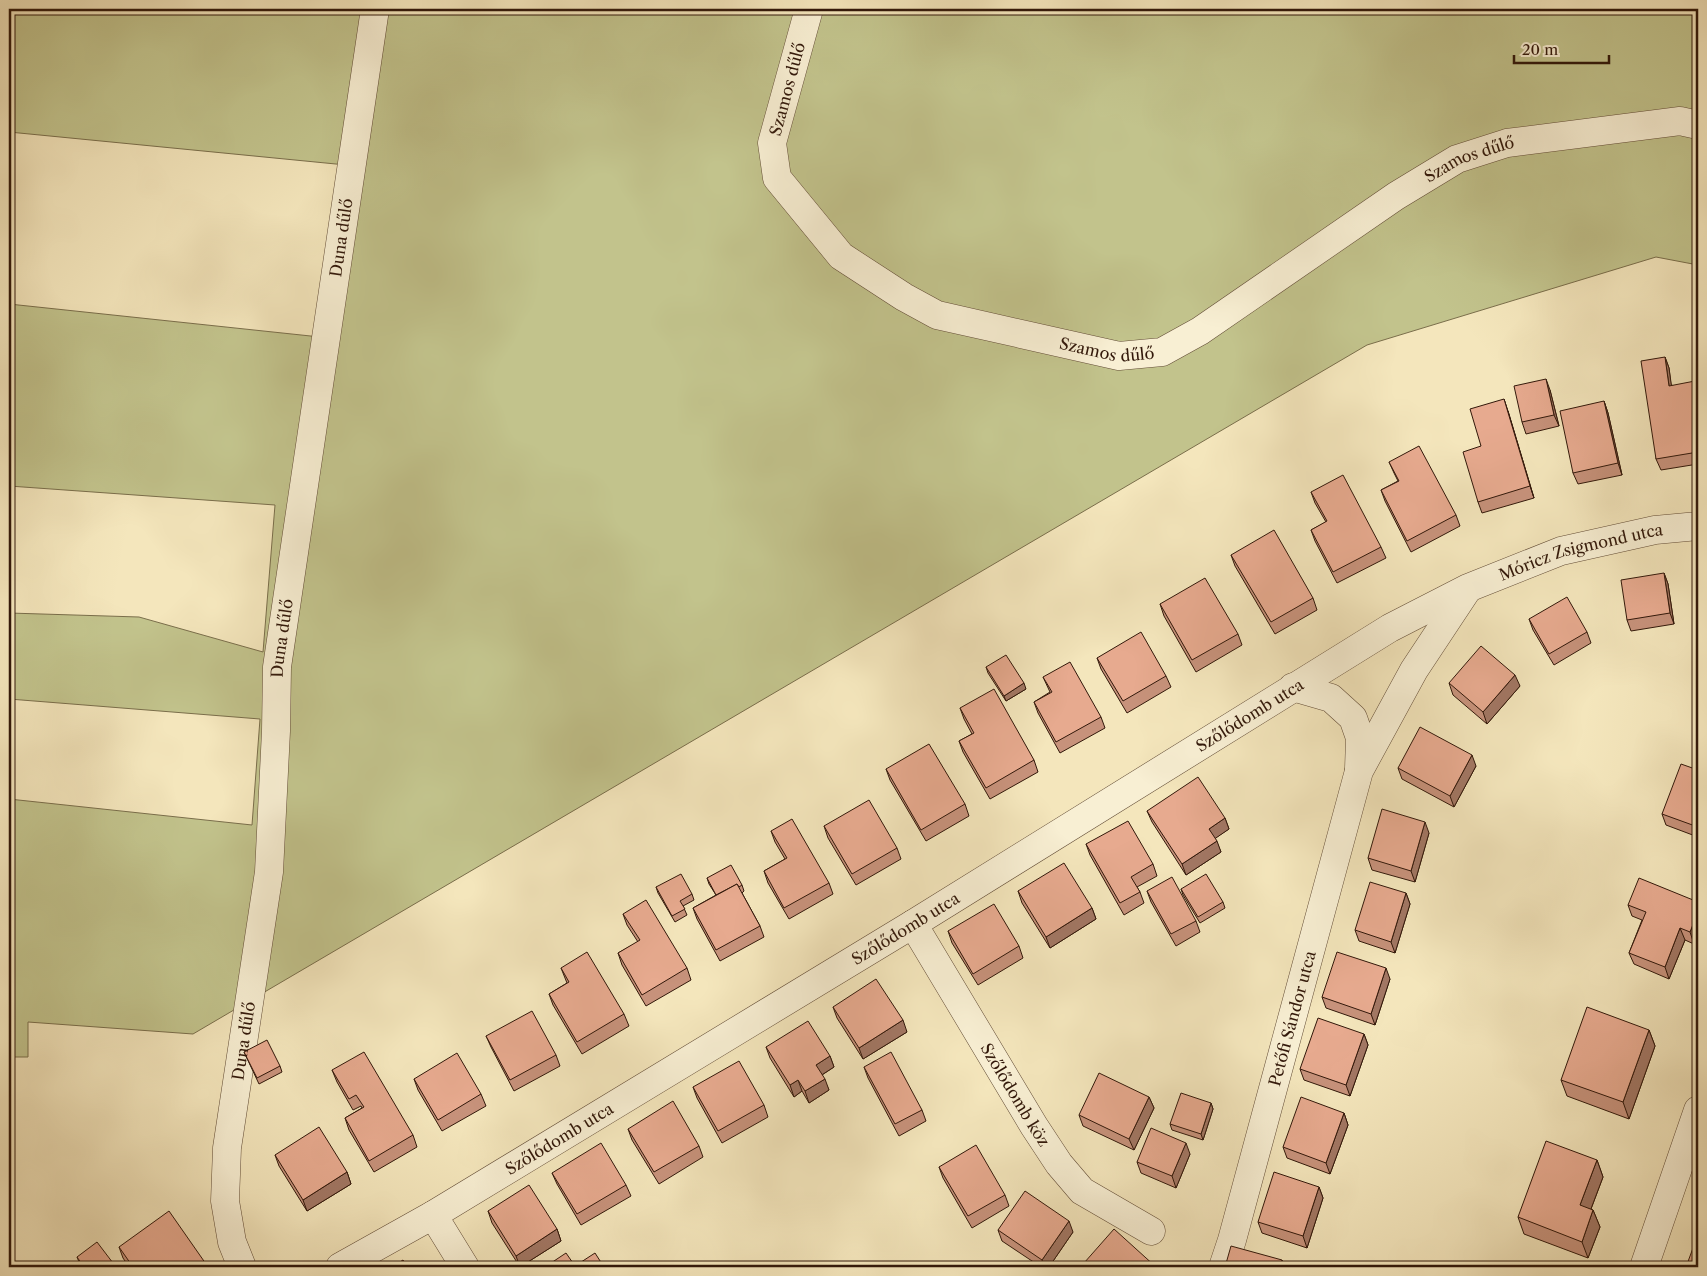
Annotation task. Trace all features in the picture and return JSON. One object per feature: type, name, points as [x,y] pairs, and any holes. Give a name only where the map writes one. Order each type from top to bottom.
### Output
[{"type":"street","name":"Duna dűlő","points":[[242,1267],[232,1242],[225,1201],[227,1148],[269,872],[277,667],[375,9]]},
{"type":"street","name":"Szamos dűlő","points":[[809,9],[772,143],[777,178],[841,256],[904,297],[937,315],[1119,356],[1162,352],[1200,331],[1396,196],[1457,159],[1507,143],[1680,121],[1698,125]]},
{"type":"street","name":"Móricz Zsigmond utca","points":[[1468,588],[1561,551],[1655,530],[1698,526]]},
{"type":"street","name":"Szőlődomb utca","points":[[340,1267],[433,1215],[913,924],[1390,628],[1468,588]]},
{"type":"street","name":"Petőfi Sándor utca","points":[[1359,771],[1414,670],[1468,588]]},
{"type":"street","name":"Petőfi Sándor utca","points":[[1223,1267],[1232,1240],[1359,771],[1360,738],[1353,718],[1331,698],[1293,687]]},
{"type":"street","name":"Szőlődomb köz","points":[[913,924],[1058,1164],[1082,1191],[1151,1231]]},
{"type":"street","points":[[1644,1267],[1698,1110]]},
{"type":"street","points":[[433,1215],[465,1267]]},
{"type":"green space","points":[[9,9],[1698,9],[1698,265],[1656,257],[1367,345],[193,1034],[28,1022],[28,1057],[9,1057],[9,799],[252,825],[260,719],[9,699],[9,613],[139,617],[263,652],[275,505],[9,486],[9,304],[320,337],[346,165],[9,132]]},
{"type":"building","points":[[1665,357],[1669,386],[1695,381],[1698,406],[1698,452],[1656,459],[1641,361]]},
{"type":"building","points":[[1546,379],[1554,415],[1522,422],[1514,386]]},
{"type":"building","points":[[1504,399],[1530,486],[1478,502],[1463,452],[1481,446],[1470,409]]},
{"type":"building","points":[[1604,401],[1618,463],[1573,473],[1560,411]]},
{"type":"building","points":[[1419,446],[1456,515],[1407,541],[1381,490],[1399,481],[1389,462]]},
{"type":"building","points":[[1343,475],[1381,547],[1333,572],[1311,530],[1327,521],[1311,492]]},
{"type":"building","points":[[1274,530],[1313,598],[1271,622],[1231,555]]},
{"type":"building","points":[[1664,573],[1670,613],[1627,620],[1621,580]]},
{"type":"building","points":[[1205,578],[1238,634],[1192,660],[1160,604]]},
{"type":"building","points":[[1567,597],[1587,632],[1549,654],[1529,619]]},
{"type":"building","points":[[1141,632],[1166,676],[1123,701],[1097,658]]},
{"type":"building","points":[[1481,646],[1515,675],[1483,712],[1449,683]]},
{"type":"building","points":[[1006,655],[1024,683],[1004,696],[986,667]]},
{"type":"building","points":[[1070,662],[1101,717],[1056,742],[1034,702],[1052,692],[1043,677]]},
{"type":"building","points":[[994,689],[1034,760],[986,788],[959,741],[974,733],[960,708]]},
{"type":"building","points":[[1420,727],[1472,755],[1450,796],[1398,768]]},
{"type":"building","points":[[929,744],[965,804],[921,830],[886,769]]},
{"type":"building","points":[[1681,764],[1698,770],[1698,827],[1662,814]]},
{"type":"building","points":[[1198,777],[1225,818],[1209,829],[1217,841],[1182,864],[1147,811]]},
{"type":"building","points":[[869,800],[897,848],[852,874],[824,826]]},
{"type":"building","points":[[1382,809],[1425,822],[1411,871],[1368,858]]},
{"type":"building","points":[[792,819],[829,883],[784,908],[764,871],[787,858],[771,831]]},
{"type":"building","points":[[1128,821],[1153,864],[1131,877],[1140,892],[1120,903],[1086,844]]},
{"type":"building","points":[[1064,863],[1092,908],[1046,937],[1018,891]]},
{"type":"building","points":[[731,865],[742,885],[739,887],[737,884],[716,895],[707,878]]},
{"type":"building","points":[[681,874],[692,894],[680,901],[685,909],[672,916],[656,887]]},
{"type":"building","points":[[1206,874],[1223,902],[1198,917],[1181,889]]},
{"type":"building","points":[[1172,877],[1196,921],[1171,934],[1147,891]]},
{"type":"building","points":[[1639,878],[1698,902],[1698,912],[1690,932],[1680,928],[1665,967],[1629,953],[1646,912],[1628,905]]},
{"type":"building","points":[[1370,882],[1406,893],[1391,942],[1355,930]]},
{"type":"building","points":[[737,884],[760,926],[716,950],[693,908]]},
{"type":"building","points":[[646,900],[687,968],[642,995],[618,953],[640,940],[623,914]]},
{"type":"building","points":[[994,904],[1019,946],[973,974],[948,931]]},
{"type":"building","points":[[587,952],[624,1014],[577,1042],[549,994],[569,982],[561,968]]},
{"type":"building","points":[[1337,952],[1386,968],[1371,1014],[1322,997]]},
{"type":"building","points":[[876,979],[903,1020],[859,1048],[833,1007]]},
{"type":"building","points":[[1587,1007],[1649,1030],[1623,1102],[1561,1080]]},
{"type":"building","points":[[532,1011],[556,1055],[510,1080],[486,1036]]},
{"type":"building","points":[[1318,1018],[1364,1034],[1346,1085],[1300,1069]]},
{"type":"building","points":[[808,1021],[830,1056],[816,1065],[825,1079],[805,1091],[798,1080],[790,1085],[766,1047]]},
{"type":"building","points":[[267,1040],[280,1066],[257,1078],[244,1052]]},
{"type":"building","points":[[364,1052],[413,1135],[369,1161],[345,1118],[364,1107],[356,1095],[349,1099],[332,1070]]},
{"type":"building","points":[[891,1052],[922,1110],[895,1124],[864,1067]]},
{"type":"building","points":[[457,1053],[481,1094],[438,1120],[414,1079]]},
{"type":"building","points":[[739,1061],[764,1105],[718,1131],[693,1087]]},
{"type":"building","points":[[1099,1073],[1149,1097],[1129,1139],[1079,1115]]},
{"type":"building","points":[[1181,1093],[1211,1103],[1201,1134],[1170,1124]]},
{"type":"building","points":[[1301,1097],[1344,1113],[1326,1163],[1283,1147]]},
{"type":"building","points":[[673,1101],[699,1146],[654,1172],[628,1129]]},
{"type":"building","points":[[319,1127],[347,1172],[303,1200],[275,1155]]},
{"type":"building","points":[[1151,1128],[1186,1143],[1172,1176],[1137,1162]]},
{"type":"building","points":[[1546,1141],[1597,1160],[1580,1205],[1593,1210],[1582,1242],[1518,1217]]},
{"type":"building","points":[[601,1143],[626,1185],[577,1214],[552,1173]]},
{"type":"building","points":[[976,1145],[1005,1195],[968,1216],[939,1167]]},
{"type":"building","points":[[1274,1172],[1319,1187],[1303,1236],[1258,1222]]},
{"type":"building","points":[[529,1185],[557,1229],[516,1256],[488,1211]]},
{"type":"building","points":[[1025,1191],[1069,1221],[1042,1260],[998,1230]]},
{"type":"building","points":[[169,1211],[206,1264],[201,1267],[133,1267],[119,1247]]},
{"type":"building","points":[[1114,1229],[1156,1267],[1089,1267],[1084,1263]]},
{"type":"building","points":[[97,1242],[116,1267],[84,1267],[77,1257]]},
{"type":"building","points":[[1231,1246],[1282,1260],[1280,1267],[1225,1267]]},
{"type":"building","points":[[1693,1248],[1698,1250],[1698,1267],[1686,1267]]},
{"type":"building","points":[[566,1253],[575,1266],[595,1253],[604,1267],[545,1267]]},
{"type":"building","points":[[403,1260],[408,1267],[392,1267]]}]
